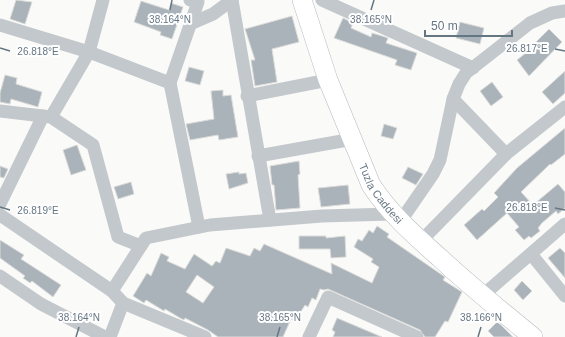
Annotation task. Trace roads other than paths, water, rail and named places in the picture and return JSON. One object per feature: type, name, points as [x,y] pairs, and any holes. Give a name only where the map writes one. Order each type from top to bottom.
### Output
[{"type":"main road","name":"Tuzla Caddesi","points":[[302,0],[328,80],[372,185],[396,218],[421,242],[482,296],[533,337]]},
{"type":"street","points":[[0,204],[47,116],[89,52],[103,0]]},
{"type":"street","points":[[190,0],[198,2],[170,83],[199,227]]},
{"type":"street","points":[[190,24],[213,14],[232,0],[247,96],[270,220]]},
{"type":"street","points":[[322,0],[473,68]]},
{"type":"street","points":[[112,291],[146,238],[199,227],[270,220],[322,216],[396,218],[433,174],[440,160],[453,99],[459,84],[466,73],[530,23],[559,12],[564,0]]},
{"type":"street","points":[[0,26],[89,52],[170,83]]},
{"type":"street","points":[[247,96],[328,80]]},
{"type":"street","points":[[453,99],[506,154]]},
{"type":"street","points":[[421,242],[506,154],[565,107]]},
{"type":"street","points":[[0,111],[47,116],[93,145],[118,237],[141,246]]},
{"type":"street","points":[[258,156],[353,139]]},
{"type":"street","points":[[0,215],[112,291],[123,303],[205,337]]},
{"type":"street","points":[[482,296],[565,224]]},
{"type":"street","points":[[531,254],[565,296]]},
{"type":"street","points":[[0,276],[41,304],[105,337]]},
{"type":"street","points":[[309,337],[328,297],[417,337]]},
{"type":"street","points":[[110,337],[123,303]]}]
